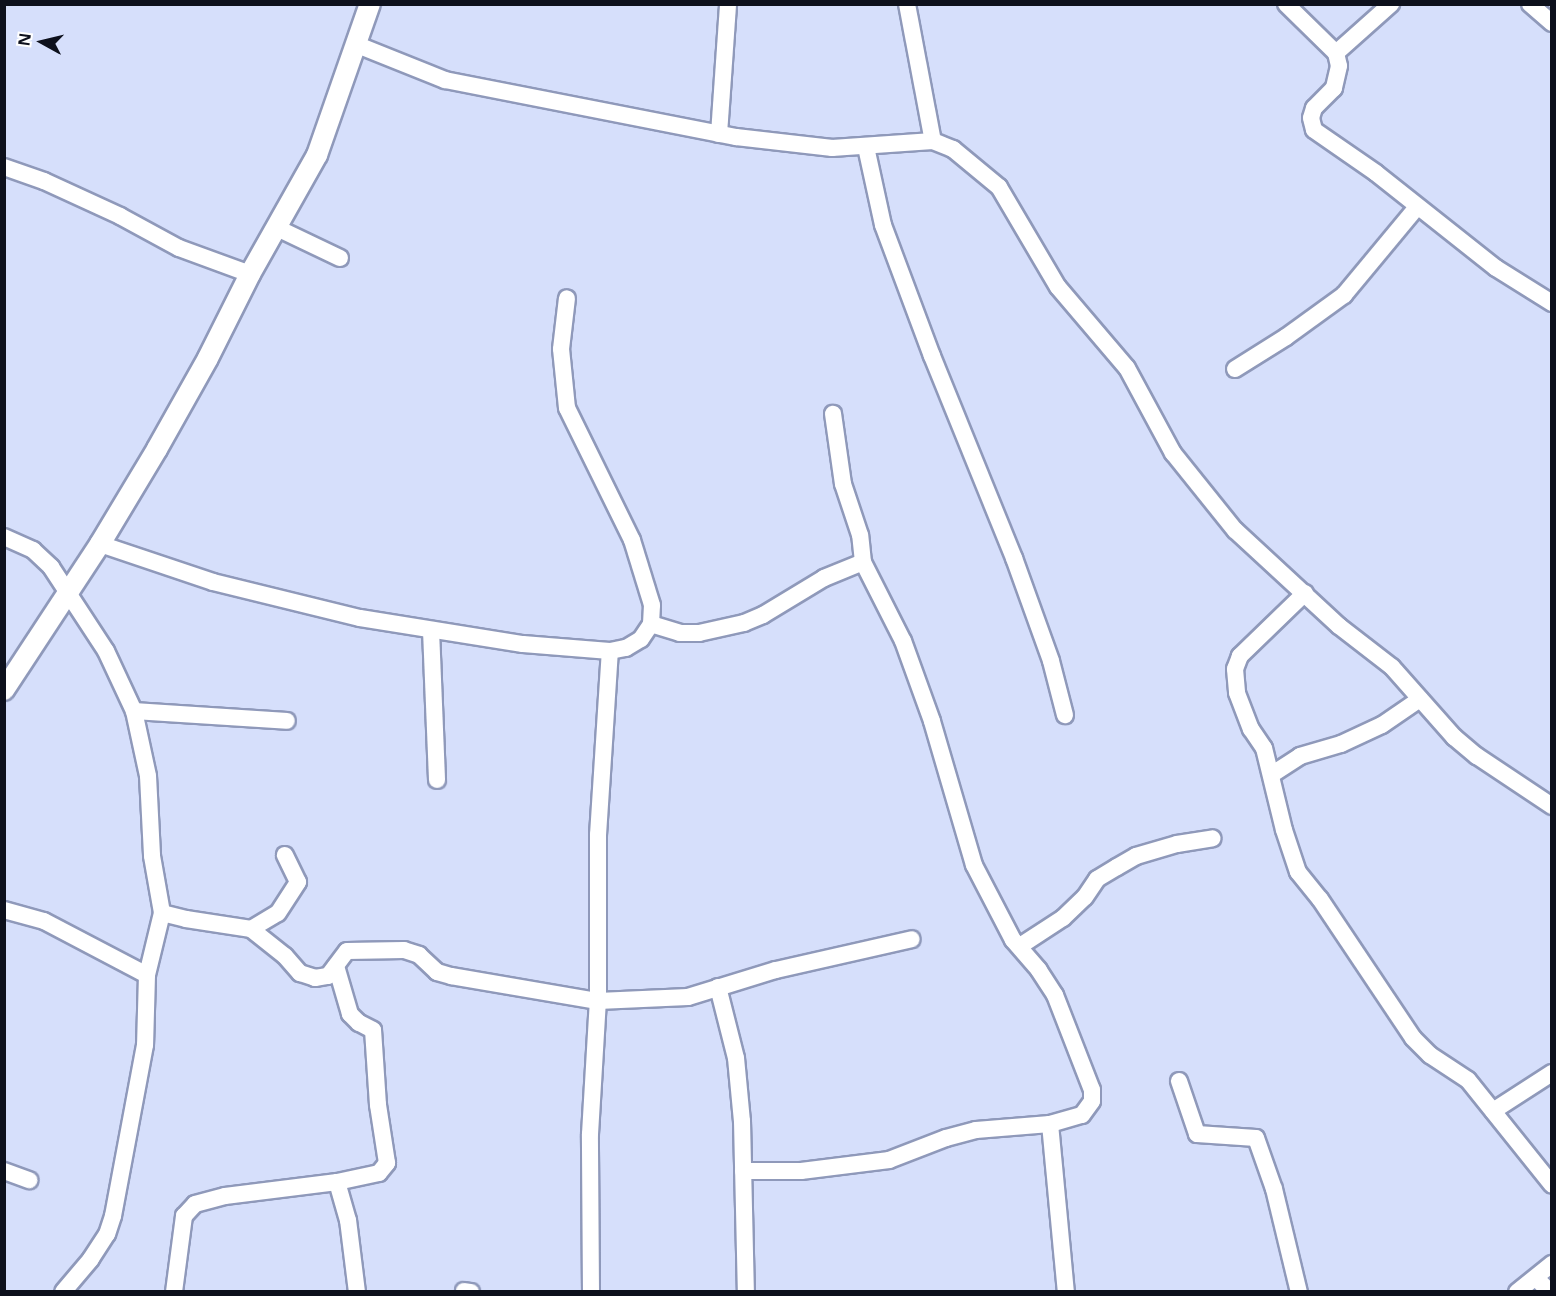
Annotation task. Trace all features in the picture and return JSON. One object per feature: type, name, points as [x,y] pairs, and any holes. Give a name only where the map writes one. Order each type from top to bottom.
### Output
[{"type":"street","points":[[4,690],[100,544],[208,358],[275,227],[316,155],[370,4]]},
{"type":"street","points":[[719,134],[728,4]]},
{"type":"street","points":[[907,4],[933,141]]},
{"type":"street","points":[[1286,4],[1336,53],[1339,66],[1334,88],[1314,108],[1311,118],[1314,130],[1376,173],[1496,268],[1551,303]]},
{"type":"street","points":[[1336,53],[1391,4]]},
{"type":"street","points":[[1530,4],[1551,23]]},
{"type":"street","points":[[355,45],[445,80],[719,134],[832,148],[933,141],[953,149],[999,187],[1058,287],[1127,368],[1173,453],[1235,530],[1348,633],[1392,667],[1454,737],[1477,756],[1551,806]]},
{"type":"street","points":[[866,147],[883,225],[932,356],[1014,558],[1051,661],[1065,715]]},
{"type":"street","points":[[4,167],[120,216],[179,248],[250,274]]},
{"type":"street","points":[[1236,369],[1286,338],[1344,295],[1417,207]]},
{"type":"street","points":[[275,227],[340,258]]},
{"type":"street","points":[[100,544],[213,582],[360,618],[523,644],[610,651],[626,648],[641,639],[651,624],[652,605],[639,558],[600,470],[567,408],[561,349],[567,298]]},
{"type":"street","points":[[743,1171],[801,1171],[889,1160],[946,1138],[976,1130],[1050,1124],[1082,1115],[1089,1108],[1092,1090],[1055,995],[1020,946],[1013,940],[974,865],[932,721],[903,641],[863,562],[860,535],[843,484],[832,414]]},
{"type":"street","points":[[4,537],[33,550],[51,567],[106,651],[134,711],[148,776],[152,856],[162,912],[147,975],[146,1045],[113,1216],[107,1234],[63,1292]]},
{"type":"street","points":[[651,624],[680,633],[699,633],[744,623],[763,615],[824,578],[863,562]]},
{"type":"street","points":[[1305,592],[1240,656],[1235,669],[1237,693],[1251,729],[1264,748],[1284,830],[1298,872],[1363,960],[1413,1038],[1435,1060],[1468,1080],[1551,1185]]},
{"type":"street","points":[[431,630],[436,780]]},
{"type":"street","points":[[591,1292],[590,1134],[598,1001],[598,835],[610,651]]},
{"type":"street","points":[[1272,775],[1300,756],[1341,744],[1382,725],[1420,699]]},
{"type":"street","points":[[134,711],[287,721]]},
{"type":"street","points":[[1020,946],[1063,918],[1085,897],[1097,879],[1116,867],[1137,856],[1167,847],[1213,838]]},
{"type":"street","points":[[251,929],[278,913],[298,882],[285,855]]},
{"type":"street","points":[[4,910],[44,921],[147,975]]},
{"type":"street","points":[[162,912],[186,919],[251,929],[285,956],[300,973],[315,978],[328,976],[347,951],[404,950],[419,955],[437,972],[451,976],[598,1001],[688,997],[776,970],[912,939]]},
{"type":"street","points":[[174,1292],[184,1216],[195,1204],[235,1195],[337,1182],[379,1173],[387,1163],[378,1105],[373,1030],[359,1023],[350,1014],[336,966]]},
{"type":"street","points":[[718,987],[736,1058],[743,1141],[746,1292]]},
{"type":"street","points":[[1493,1112],[1551,1073]]},
{"type":"street","points":[[1179,1082],[1197,1134],[1256,1138],[1274,1189],[1299,1292]]},
{"type":"street","points":[[1050,1124],[1066,1292]]},
{"type":"street","points":[[4,1171],[29,1179]]},
{"type":"street","points":[[337,1182],[348,1220],[357,1292]]},
{"type":"street","points":[[1516,1292],[1551,1264]]},
{"type":"street","points":[[1536,1278],[1550,1292]]}]
